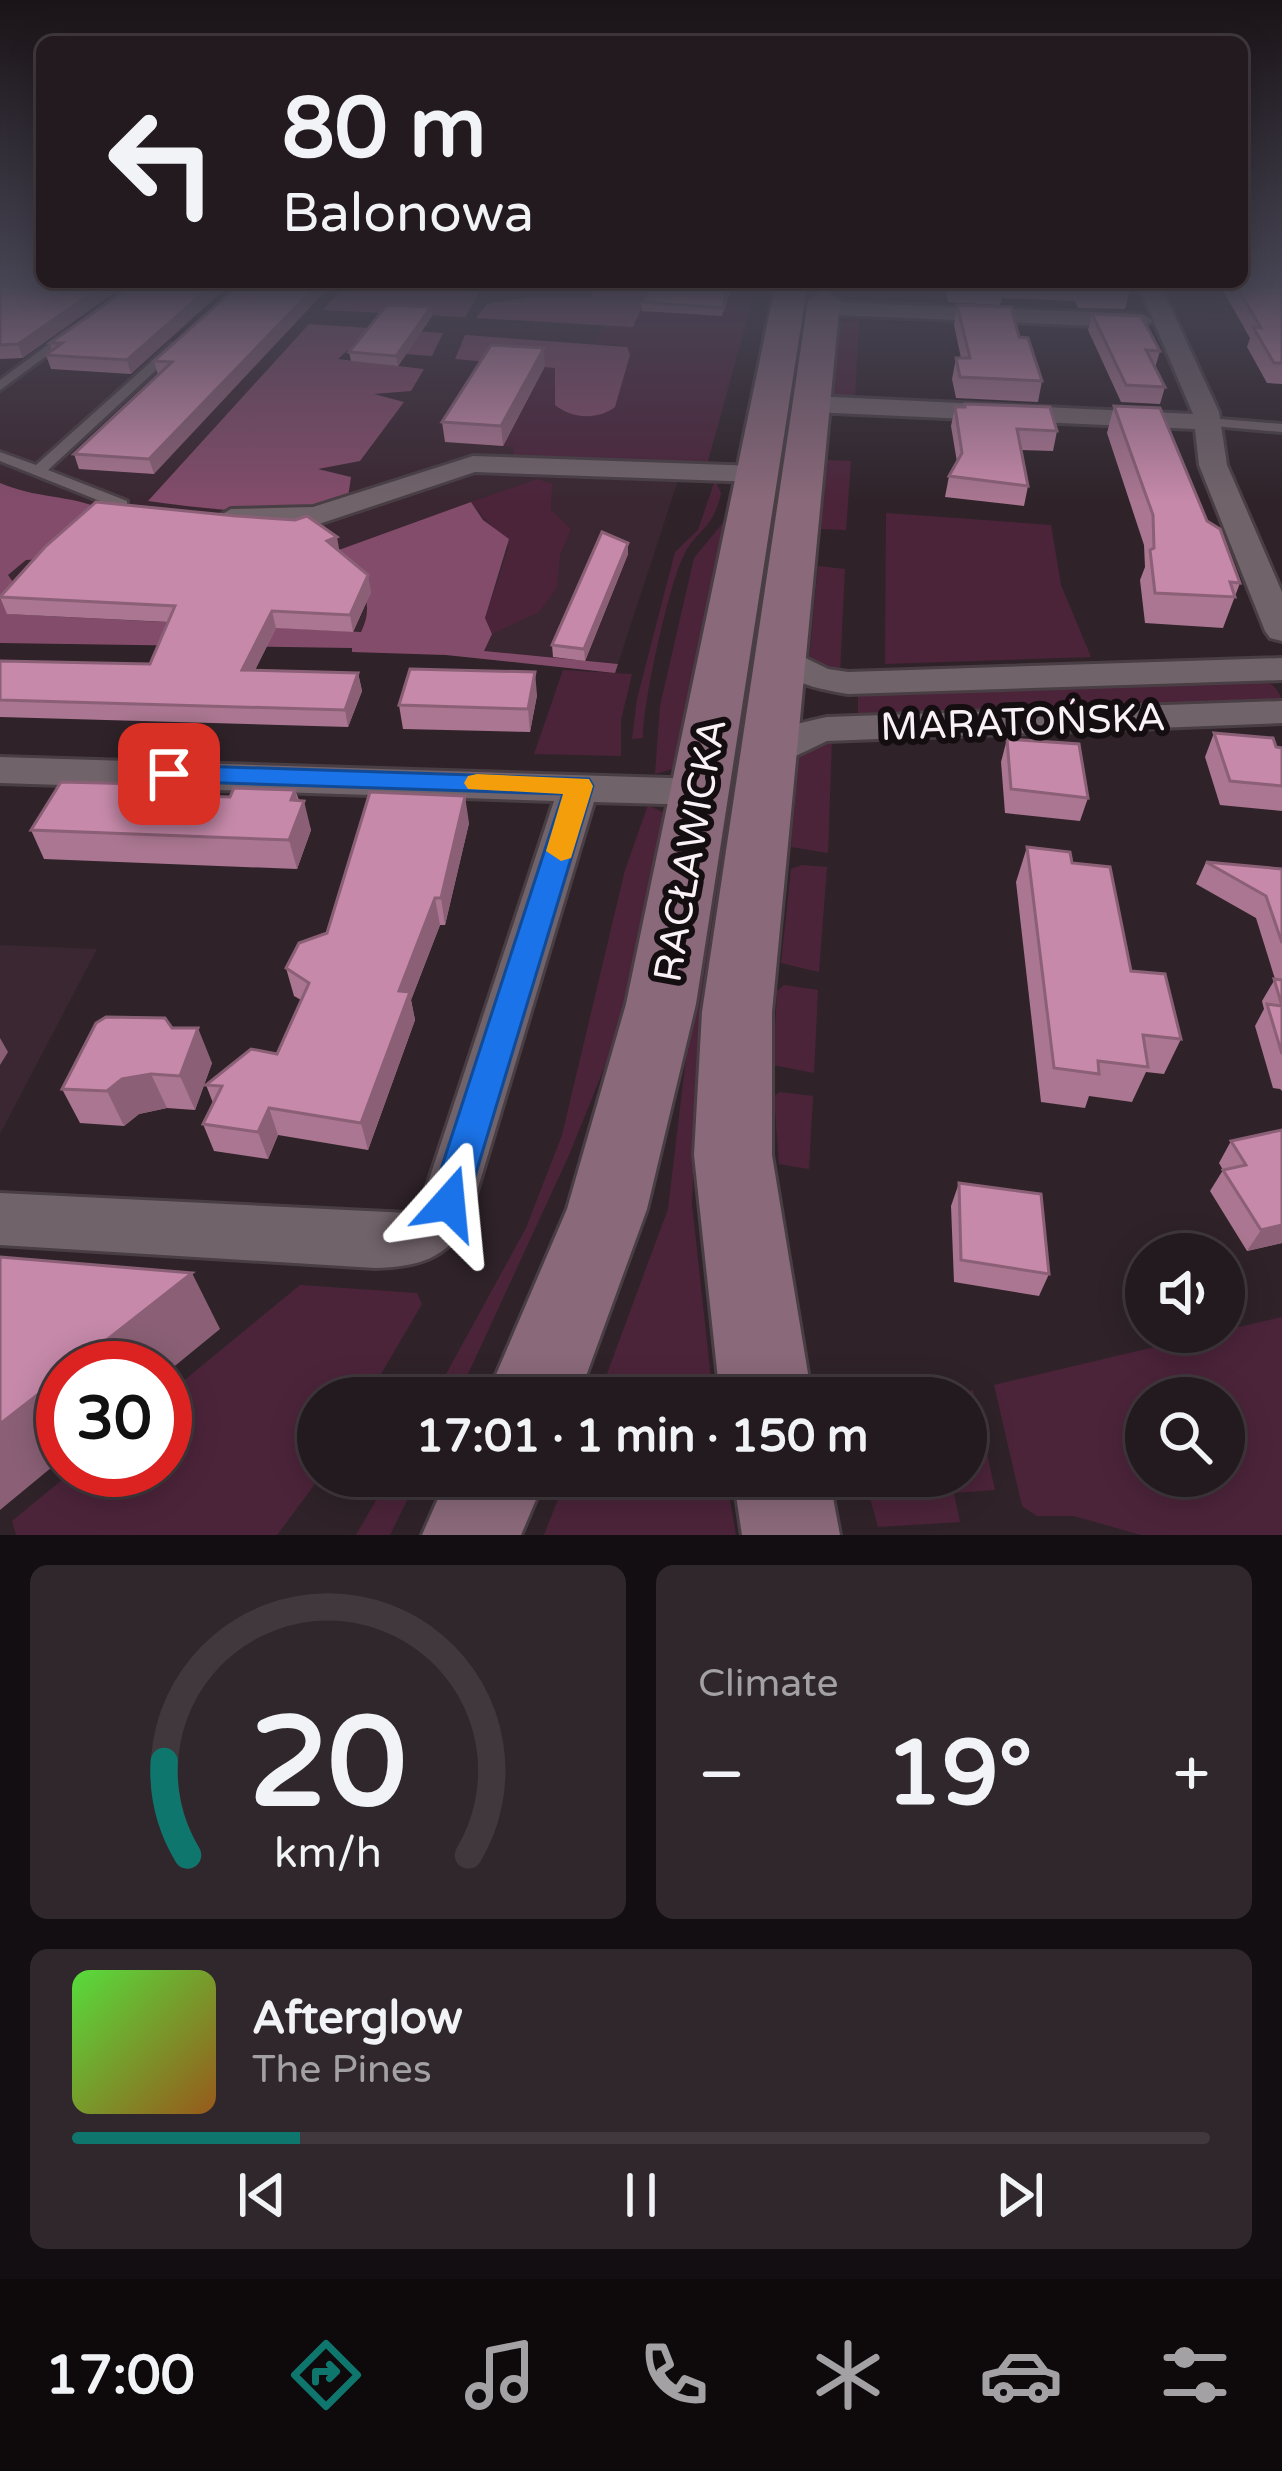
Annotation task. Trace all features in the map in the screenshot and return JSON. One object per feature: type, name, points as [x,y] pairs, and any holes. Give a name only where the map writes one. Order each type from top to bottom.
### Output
[{"type":"main road","name":"RACŁAWICKA","points":[[540,1377],[607,1209],[632,1123],[661,1004],[757,474],[793,359]]},
{"type":"main road","name":"RACŁAWICKA","points":[[763,1377],[737,1203],[733,1110],[737,1012],[812,404],[812,359]]},
{"type":"main road","points":[[471,1535],[488,1497]]},
{"type":"main road","points":[[785,1497],[791,1535]]},
{"type":"street","points":[[1181,359],[1207,422],[1214,465],[1282,631]]},
{"type":"street","points":[[812,404],[1207,422]]},
{"type":"street","points":[[205,515],[308,518],[473,464],[757,474]]},
{"type":"street","points":[[121,504],[153,510]]},
{"type":"street","name":"MARATOŃSKA","points":[[782,656],[818,678],[848,683],[1282,669]]},
{"type":"street","name":"MARATOŃSKA","points":[[769,753],[800,735],[826,729],[1282,712]]},
{"type":"street","points":[[0,770],[701,792]]},
{"type":"street","points":[[0,1219],[414,1240],[435,1228],[449,1203],[579,786]]},
{"type":"lane","points":[[0,386],[38,359]]},
{"type":"lane","points":[[37,472],[162,359]]},
{"type":"lane","points":[[1207,422],[1282,428]]},
{"type":"lane","points":[[0,456],[121,504]]},
{"type":"shaded area","points":[[0,359],[727,359],[683,465],[615,673],[446,655],[352,652],[352,648],[0,643]]},
{"type":"shaded area","points":[[277,359],[338,359],[424,369],[411,391],[374,394],[404,402],[360,461],[318,469],[351,477],[348,497],[274,511],[148,501]]},
{"type":"shaded area","points":[[455,359],[629,359],[615,407],[593,416],[555,405],[555,368]]},
{"type":"shaded area","points":[[629,359],[736,359],[707,465],[512,458],[514,447],[503,446],[545,366],[555,368],[555,398],[561,411],[587,416],[607,413]]},
{"type":"shaded area","points":[[793,359],[798,359],[699,1038],[692,1204],[711,1377],[606,1377],[668,1209],[690,1024]]},
{"type":"shaded area","points":[[837,359],[857,359],[855,401],[833,397]]},
{"type":"shaded area","points":[[827,460],[851,461],[846,530],[821,529]]},
{"type":"shaded area","points":[[538,479],[552,484],[551,510],[571,529],[560,555],[557,588],[539,612],[492,634],[485,618],[509,547],[471,502]]},
{"type":"shaded area","points":[[715,480],[721,493],[718,505],[678,570],[652,674],[643,738],[632,739],[637,699],[675,552],[698,530]]},
{"type":"shaded area","points":[[0,483],[106,510],[60,558],[26,560],[8,575],[23,596],[9,614],[361,632],[366,598],[336,551],[471,502],[483,520],[509,539],[485,618],[492,634],[484,651],[618,664],[615,673],[446,655],[352,652],[352,648],[0,643]]},
{"type":"shaded area","points":[[886,513],[1051,525],[1061,585],[1091,657],[885,664]]},
{"type":"shaded area","points":[[727,518],[676,768],[655,774],[660,706],[694,558]]},
{"type":"shaded area","points":[[818,566],[845,569],[840,672],[834,675],[809,659]]},
{"type":"shaded area","points":[[563,670],[632,674],[621,720],[621,756],[534,754]]},
{"type":"shaded area","points":[[1250,677],[1269,683],[1281,698],[1272,707],[858,716],[858,694],[866,689]]},
{"type":"shaded area","points":[[832,737],[828,853],[791,847],[799,757],[802,749]]},
{"type":"shaded area","points":[[648,805],[666,814],[644,951],[609,1056],[467,1377],[444,1377],[526,1228],[562,1135],[625,870]]},
{"type":"shaded area","points":[[827,867],[819,972],[781,963],[791,869]]},
{"type":"shaded area","points":[[0,945],[97,949],[0,1134]]},
{"type":"shaded area","points":[[784,985],[818,990],[814,1073],[773,1065],[777,991]]},
{"type":"shaded area","points":[[780,1092],[813,1096],[809,1169],[779,1164],[774,1096]]},
{"type":"shaded area","points":[[300,1285],[417,1293],[422,1304],[379,1377],[297,1377],[297,1497],[305,1497],[277,1535],[16,1535],[12,1521],[41,1497],[192,1497],[192,1374]]},
{"type":"shaded area","points":[[1282,1317],[1282,1535],[1141,1535],[1074,1516],[1037,1516],[1022,1506],[994,1385],[1130,1353],[1245,1353],[1245,1326]]},
{"type":"shaded area","points":[[987,1454],[995,1490],[987,1491]]},
{"type":"shaded area","points":[[378,1497],[409,1497],[390,1535],[356,1535]]},
{"type":"shaded area","points":[[559,1497],[730,1497],[736,1535],[544,1535]]},
{"type":"shaded area","points":[[870,1497],[955,1497],[960,1522],[878,1527]]},
{"type":"building","points":[[246,359],[149,459],[74,454],[172,362],[154,361]]},
{"type":"building","points":[[482,359],[538,359],[501,426],[442,422]]},
{"type":"building","points":[[956,359],[1035,359],[1042,381],[960,377]]},
{"type":"building","points":[[1113,359],[1150,359],[1165,387],[1126,385]]},
{"type":"building","points":[[1114,406],[1160,408],[1207,521],[1220,529],[1240,583],[1230,582],[1235,597],[1155,593],[1150,550],[1154,548],[1153,515]]},
{"type":"building","points":[[955,407],[1050,407],[1057,431],[1017,429],[1028,486],[949,476],[962,453]]},
{"type":"building","points":[[96,502],[295,520],[307,516],[337,537],[327,541],[368,575],[350,615],[272,611],[242,670],[358,673],[345,710],[0,700],[0,661],[150,664],[175,606],[0,597],[45,547]]},
{"type":"building","points":[[602,532],[628,543],[584,649],[552,645]]},
{"type":"building","points":[[410,669],[535,672],[528,709],[399,705]]},
{"type":"building","points":[[1214,733],[1273,738],[1276,747],[1282,748],[1282,786],[1230,781]]},
{"type":"building","points":[[1007,739],[1079,744],[1088,798],[1011,789]]},
{"type":"building","points":[[61,782],[143,784],[137,794],[230,797],[234,788],[295,790],[291,800],[304,801],[289,840],[31,830]]},
{"type":"building","points":[[370,792],[465,796],[441,898],[435,898],[399,991],[410,992],[361,1123],[269,1108],[258,1132],[203,1124],[222,1086],[206,1085],[251,1049],[277,1054],[309,983],[286,968],[299,943],[327,933]]},
{"type":"building","points":[[1027,847],[1070,852],[1072,863],[1110,867],[1131,971],[1165,974],[1181,1039],[1143,1035],[1148,1067],[1098,1061],[1099,1074],[1054,1068]]},
{"type":"building","points":[[1206,862],[1282,869],[1282,943],[1266,896]]},
{"type":"building","points":[[1274,979],[1282,980],[1282,1006]]},
{"type":"building","points":[[1267,1004],[1282,1006],[1282,1054]]},
{"type":"building","points":[[106,1017],[165,1018],[172,1028],[198,1028],[180,1076],[122,1079],[107,1091],[62,1089],[96,1023]]},
{"type":"building","points":[[1282,1130],[1282,1225],[1261,1230],[1223,1170],[1246,1165],[1231,1141]]},
{"type":"building","points":[[959,1183],[1041,1194],[1049,1274],[961,1260]]},
{"type":"building","points":[[0,1257],[192,1273],[105,1341],[36,1341],[36,1396],[0,1424]]},
{"type":"slow traffic","points":[[477,783],[579,786],[561,851]]},
{"type":"route","points":[[169,774],[579,786],[449,1203]]}]
